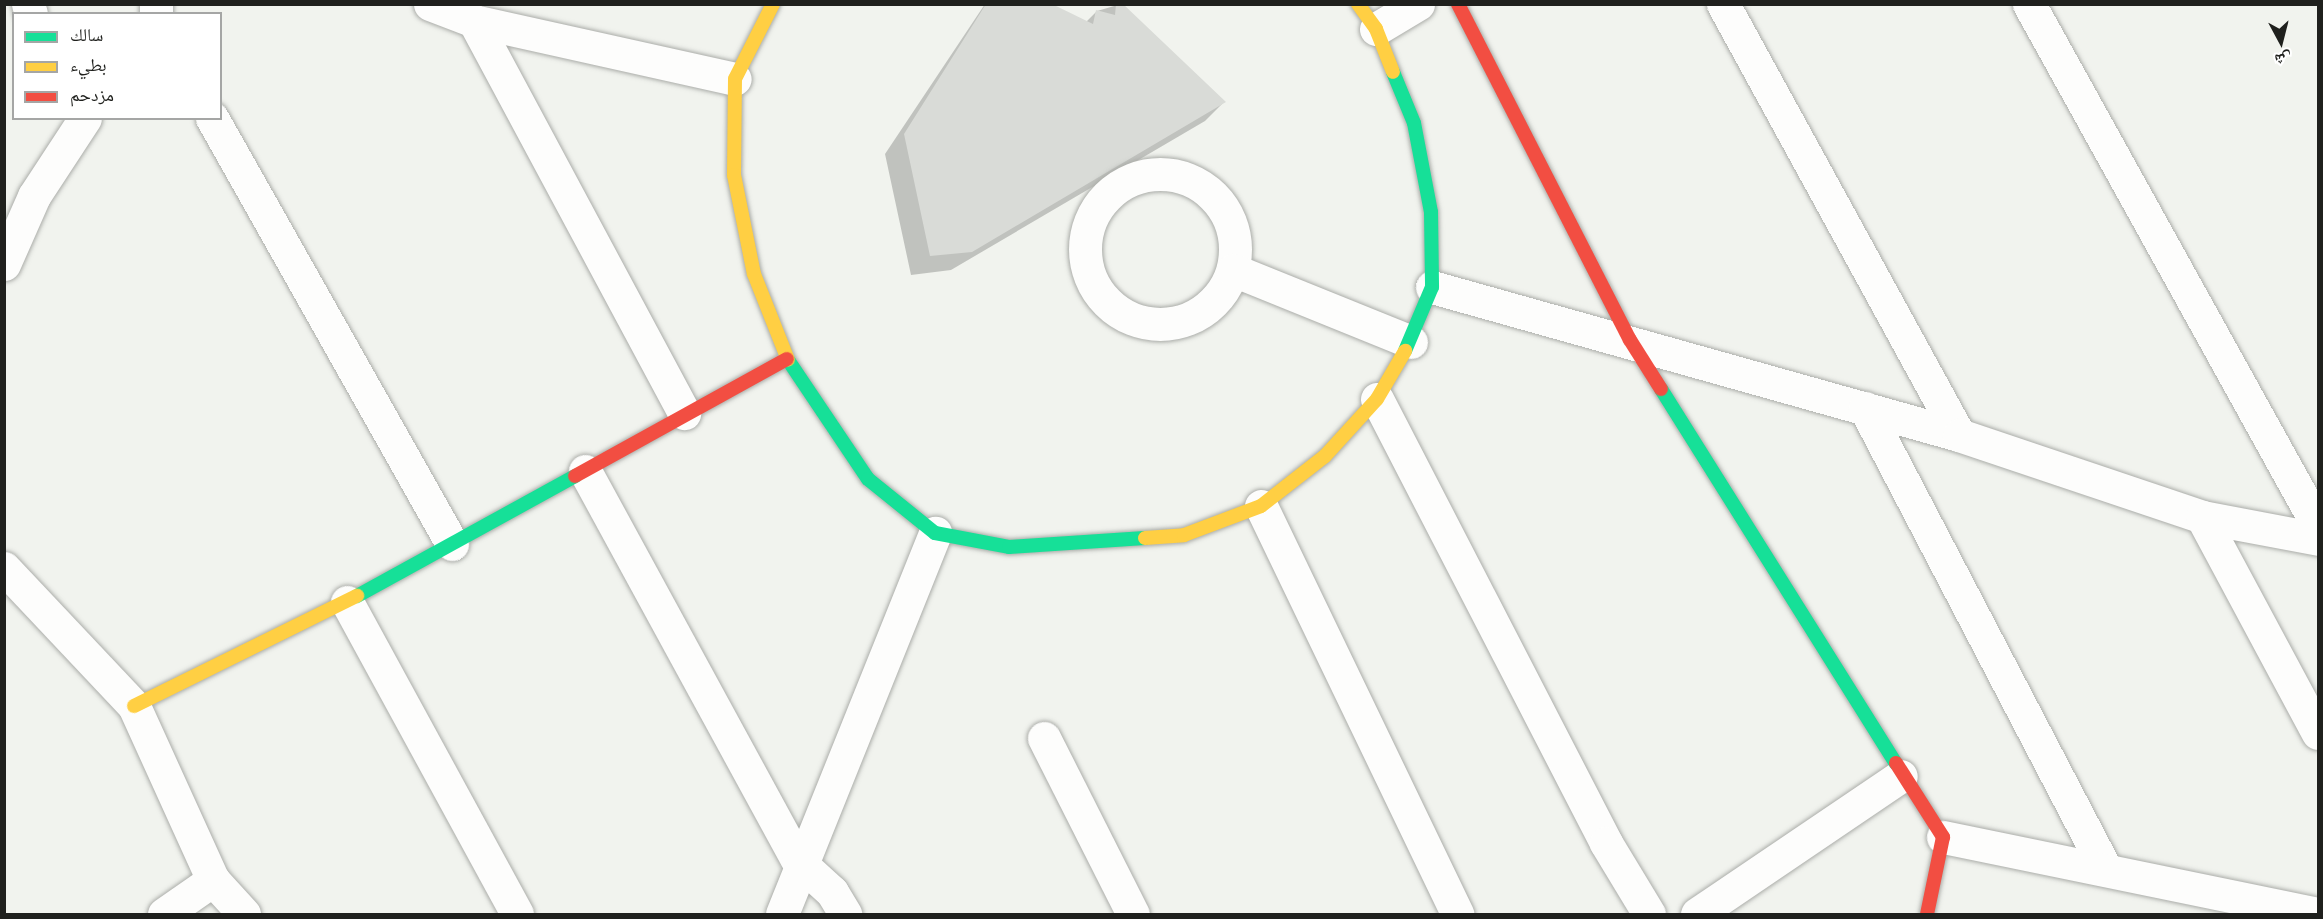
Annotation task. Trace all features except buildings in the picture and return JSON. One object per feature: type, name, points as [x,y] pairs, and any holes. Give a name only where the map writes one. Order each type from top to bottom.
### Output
[{"type":"street","points":[[430,4],[474,21],[735,79]]},
{"type":"street","points":[[773,4],[735,79],[734,175],[754,274],[787,359],[824,422],[868,479],[935,533],[1009,547],[1089,546],[1184,535],[1261,506],[1325,456],[1377,399],[1411,342],[1432,286],[1431,212],[1414,123],[1367,17],[1418,4]]},
{"type":"street","points":[[1458,4],[1630,340],[1901,776],[1943,837],[2105,868],[2318,915]]},
{"type":"street","points":[[1723,4],[1959,435]]},
{"type":"street","points":[[2029,4],[2319,526]]},
{"type":"street","points":[[474,21],[684,413]]},
{"type":"street","points":[[213,120],[452,544]]},
{"type":"street","points":[[4,264],[34,196],[77,123]]},
{"type":"street","points":[[1147,174],[1185,177],[1216,198],[1227,214],[1234,232],[1233,270],[1225,287],[1198,314],[1172,323],[1144,322],[1126,317],[1098,292],[1089,276],[1084,239],[1099,204],[1112,190],[1147,174]]},
{"type":"street","points":[[1233,270],[1411,342]]},
{"type":"street","points":[[1432,286],[1630,340],[1959,435],[2202,517],[2319,539]]},
{"type":"street","points":[[134,706],[347,603],[585,471],[684,413],[787,359]]},
{"type":"street","points":[[1377,399],[1606,843],[1649,915]]},
{"type":"street","points":[[1865,408],[2105,868]]},
{"type":"street","points":[[585,471],[798,861],[832,892],[845,915]]},
{"type":"street","points":[[1261,506],[1457,915]]},
{"type":"street","points":[[2202,517],[2319,733]]},
{"type":"street","points":[[782,915],[798,861],[935,533]]},
{"type":"street","points":[[6,572],[134,706],[213,880],[244,915]]},
{"type":"street","points":[[347,603],[517,915]]},
{"type":"street","points":[[1044,738],[1132,915]]},
{"type":"street","points":[[1697,915],[1901,776]]},
{"type":"street","points":[[1928,915],[1943,837]]},
{"type":"street","points":[[164,915],[213,880]]},
{"type":"traffic: fast","points":[[1393,72],[1414,123],[1431,212],[1432,287],[1405,351]]},
{"type":"traffic: fast","points":[[788,360],[868,479],[935,533],[1009,547],[1145,538]]},
{"type":"traffic: fast","points":[[1661,389],[1896,763]]},
{"type":"traffic: fast","points":[[357,596],[575,476]]},
{"type":"traffic: slow","points":[[773,4],[735,79],[734,175],[754,274],[788,360]]},
{"type":"traffic: slow","points":[[1358,4],[1376,29],[1393,72]]},
{"type":"traffic: slow","points":[[1145,538],[1184,535],[1261,506],[1325,456],[1377,399],[1405,351]]},
{"type":"traffic: slow","points":[[134,706],[357,596]]},
{"type":"traffic: jam","points":[[1458,4],[1630,340],[1661,389]]},
{"type":"traffic: jam","points":[[575,476],[787,359]]},
{"type":"traffic: jam","points":[[1896,763],[1943,837],[1927,914]]}]
